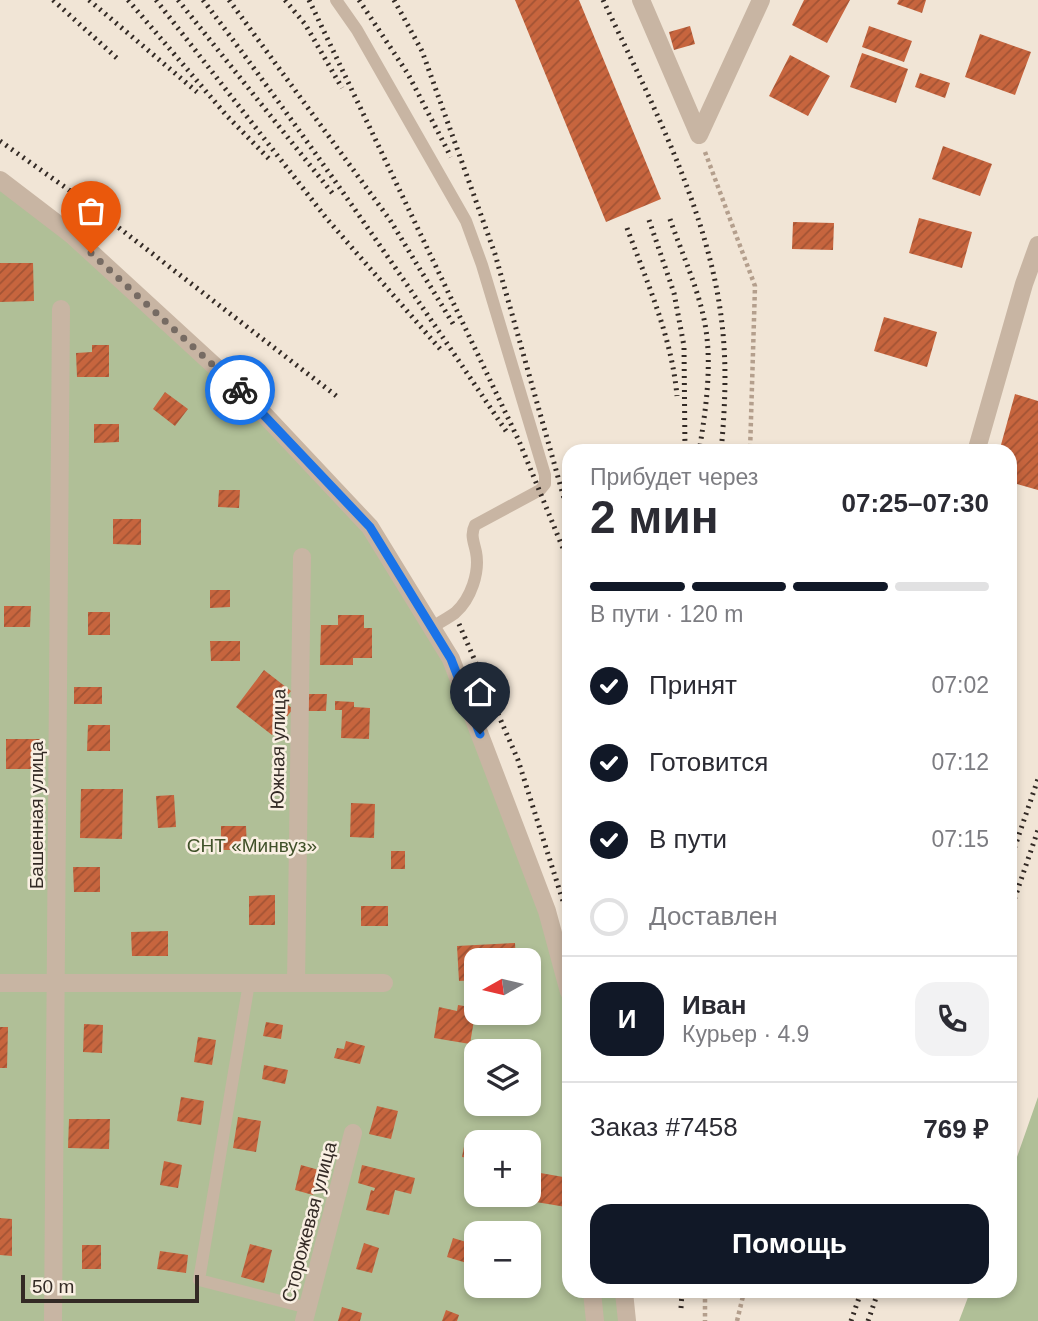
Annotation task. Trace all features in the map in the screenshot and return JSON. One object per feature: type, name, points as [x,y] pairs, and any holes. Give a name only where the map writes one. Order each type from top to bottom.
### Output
[{"type":"street","points":[[641,0],[699,135]]},
{"type":"street","points":[[699,135],[761,0]]},
{"type":"street","points":[[0,180],[72,235],[244,393],[370,527],[451,659],[547,911],[562,966]]},
{"type":"street","points":[[978,444],[1024,284],[1038,245]]},
{"type":"street","name":"Башенная улица","points":[[53,1321],[61,309]]},
{"type":"street","name":"Южная улица","points":[[296,983],[302,557]]},
{"type":"street","points":[[0,982],[384,983]]},
{"type":"street","name":"Сторожевая улица","points":[[306,1315],[353,1133]]},
{"type":"street","points":[[593,1298],[595,1321]]},
{"type":"street","points":[[625,1298],[627,1321]]},
{"type":"lane","points":[[336,0],[357,30],[466,221],[482,265],[545,475],[545,484],[540,490],[475,525],[472,537],[477,554],[477,571],[469,594],[456,612],[432,627]]},
{"type":"lane","points":[[249,983],[199,1280],[306,1315]]},
{"type":"path","points":[[699,135],[755,286],[750,444]]},
{"type":"path","points":[[705,1298],[705,1321]]},
{"type":"path","points":[[737,1321],[743,1298]]},
{"type":"green space","name":"СНТ «Минвуз»","points":[[0,180],[72,235],[370,527],[451,659],[562,972],[562,1298],[625,1298],[627,1321],[0,1321]]},
{"type":"green space","points":[[1038,1097],[1038,1321],[959,1321],[968,1298],[1017,1298],[1017,1157]]},
{"type":"building","points":[[515,0],[579,0],[661,199],[606,222]]},
{"type":"building","points":[[804,0],[850,0],[827,43],[792,25]]},
{"type":"building","points":[[899,0],[926,0],[922,13],[897,4]]},
{"type":"building","points":[[690,26],[695,44],[674,50],[669,32]]},
{"type":"building","points":[[869,26],[912,41],[904,62],[862,47]]},
{"type":"building","points":[[980,34],[1031,52],[1015,95],[965,77]]},
{"type":"building","points":[[862,53],[908,69],[896,103],[850,87]]},
{"type":"building","points":[[790,55],[830,76],[808,116],[769,96]]},
{"type":"building","points":[[920,73],[950,83],[945,98],[915,87]]},
{"type":"building","points":[[943,146],[992,164],[980,196],[932,179]]},
{"type":"building","points":[[919,218],[972,232],[962,268],[909,253]]},
{"type":"building","points":[[793,222],[834,223],[833,250],[792,249]]},
{"type":"building","points":[[0,263],[33,263],[34,301],[0,302]]},
{"type":"building","points":[[884,317],[937,332],[927,367],[874,351]]},
{"type":"building","points":[[92,345],[109,345],[109,377],[77,377],[76,353],[92,352]]},
{"type":"building","points":[[165,392],[188,409],[175,426],[153,409]]},
{"type":"building","points":[[1015,394],[1038,401],[1038,490],[1017,484],[1017,444],[1001,444]]},
{"type":"building","points":[[94,424],[119,424],[119,442],[94,443]]},
{"type":"building","points":[[219,490],[240,490],[239,508],[218,507]]},
{"type":"building","points":[[113,519],[141,519],[141,545],[113,544]]},
{"type":"building","points":[[210,590],[230,590],[230,607],[210,608]]},
{"type":"building","points":[[4,606],[31,606],[30,627],[4,627]]},
{"type":"building","points":[[88,612],[110,612],[110,635],[88,635]]},
{"type":"building","points":[[338,615],[364,615],[364,628],[372,628],[372,658],[353,658],[353,665],[320,665],[321,625],[338,625]]},
{"type":"building","points":[[210,641],[240,641],[240,661],[211,661]]},
{"type":"building","points":[[264,670],[291,691],[283,701],[293,709],[272,735],[236,707]]},
{"type":"building","points":[[74,687],[102,687],[102,704],[74,704]]},
{"type":"building","points":[[306,694],[327,694],[326,711],[306,711]]},
{"type":"building","points":[[335,701],[354,702],[354,707],[370,708],[369,739],[341,738],[342,710],[335,710]]},
{"type":"building","points":[[88,725],[110,725],[110,751],[87,751]]},
{"type":"building","points":[[6,739],[43,739],[43,769],[6,769]]},
{"type":"building","points":[[81,789],[123,789],[122,839],[80,838]]},
{"type":"building","points":[[174,795],[176,827],[158,828],[156,796]]},
{"type":"building","points":[[351,803],[375,804],[374,838],[350,837]]},
{"type":"building","points":[[221,826],[246,826],[247,850],[221,850]]},
{"type":"building","points":[[391,851],[405,851],[405,869],[391,869]]},
{"type":"building","points":[[73,867],[100,867],[100,892],[74,892]]},
{"type":"building","points":[[275,895],[275,925],[249,925],[249,896]]},
{"type":"building","points":[[361,906],[388,906],[388,926],[361,926]]},
{"type":"building","points":[[168,931],[168,956],[132,956],[131,932]]},
{"type":"building","points":[[515,943],[515,948],[464,948],[464,981],[459,981],[457,946]]},
{"type":"building","points":[[458,1005],[464,1006],[464,1026],[473,1026],[471,1039],[464,1039],[464,1043],[434,1038],[439,1007],[457,1011]]},
{"type":"building","points":[[266,1022],[283,1025],[281,1039],[263,1036]]},
{"type":"building","points":[[84,1024],[103,1025],[102,1053],[83,1052]]},
{"type":"building","points":[[0,1027],[8,1027],[7,1068],[0,1068]]},
{"type":"building","points":[[198,1037],[216,1040],[212,1065],[194,1062]]},
{"type":"building","points":[[346,1041],[365,1046],[360,1064],[334,1058],[337,1048],[344,1049]]},
{"type":"building","points":[[264,1065],[288,1070],[285,1084],[262,1079]]},
{"type":"building","points":[[181,1097],[204,1101],[201,1125],[177,1121]]},
{"type":"building","points":[[377,1106],[398,1111],[391,1139],[369,1134]]},
{"type":"building","points":[[238,1117],[261,1121],[256,1152],[233,1148]]},
{"type":"building","points":[[69,1119],[110,1119],[109,1149],[68,1148]]},
{"type":"building","points":[[164,1161],[182,1165],[178,1188],[160,1185]]},
{"type":"building","points":[[301,1165],[319,1170],[313,1195],[295,1190]]},
{"type":"building","points":[[362,1165],[415,1178],[411,1194],[395,1190],[389,1215],[366,1210],[371,1190],[374,1191],[375,1188],[358,1183]]},
{"type":"building","points":[[541,1173],[562,1177],[562,1206],[541,1203]]},
{"type":"building","points":[[0,1218],[12,1219],[12,1256],[0,1255]]},
{"type":"building","points":[[453,1238],[464,1241],[464,1262],[447,1257]]},
{"type":"building","points":[[364,1243],[379,1248],[372,1273],[356,1269]]},
{"type":"building","points":[[250,1244],[272,1250],[264,1283],[241,1277]]},
{"type":"building","points":[[82,1245],[101,1245],[101,1269],[82,1269]]},
{"type":"building","points":[[160,1251],[188,1255],[186,1273],[157,1269]]},
{"type":"building","points":[[342,1307],[362,1313],[360,1321],[338,1321]]},
{"type":"building","points":[[446,1310],[459,1315],[457,1321],[442,1321]]},
{"type":"railway","points":[[53,0],[120,61]]},
{"type":"railway","points":[[89,0],[197,92]]},
{"type":"railway","points":[[128,0],[227,116],[271,161]]},
{"type":"railway","points":[[156,0],[327,219],[441,350]]},
{"type":"railway","points":[[178,0],[333,194]]},
{"type":"railway","points":[[203,0],[358,213],[506,431]]},
{"type":"railway","points":[[229,0],[390,220],[455,327]]},
{"type":"railway","points":[[285,0],[305,24],[342,88]]},
{"type":"railway","points":[[309,0],[519,441],[562,546]]},
{"type":"railway","points":[[359,0],[408,74],[451,157]]},
{"type":"railway","points":[[394,0],[422,51],[495,254],[562,491]]},
{"type":"railway","points":[[603,0],[676,158],[705,241],[724,340],[722,444]]},
{"type":"railway","points":[[0,141],[83,200],[339,398]]},
{"type":"railway","points":[[670,219],[705,323],[708,381],[700,444]]},
{"type":"railway","points":[[649,220],[674,293],[684,346],[685,444]]},
{"type":"railway","points":[[627,228],[664,332],[677,396]]},
{"type":"railway","points":[[459,624],[518,760],[562,898]]},
{"type":"railway","points":[[1017,840],[1038,779]]},
{"type":"railway","points":[[1017,892],[1038,830]]},
{"type":"railway","points":[[681,1308],[682,1298]]},
{"type":"railway","points":[[851,1321],[859,1298]]},
{"type":"railway","points":[[868,1321],[876,1298]]},
{"type":"way so far","points":[[91,253],[240,390]]},
{"type":"route","points":[[240,390],[370,527],[451,659],[480,734]]}]
